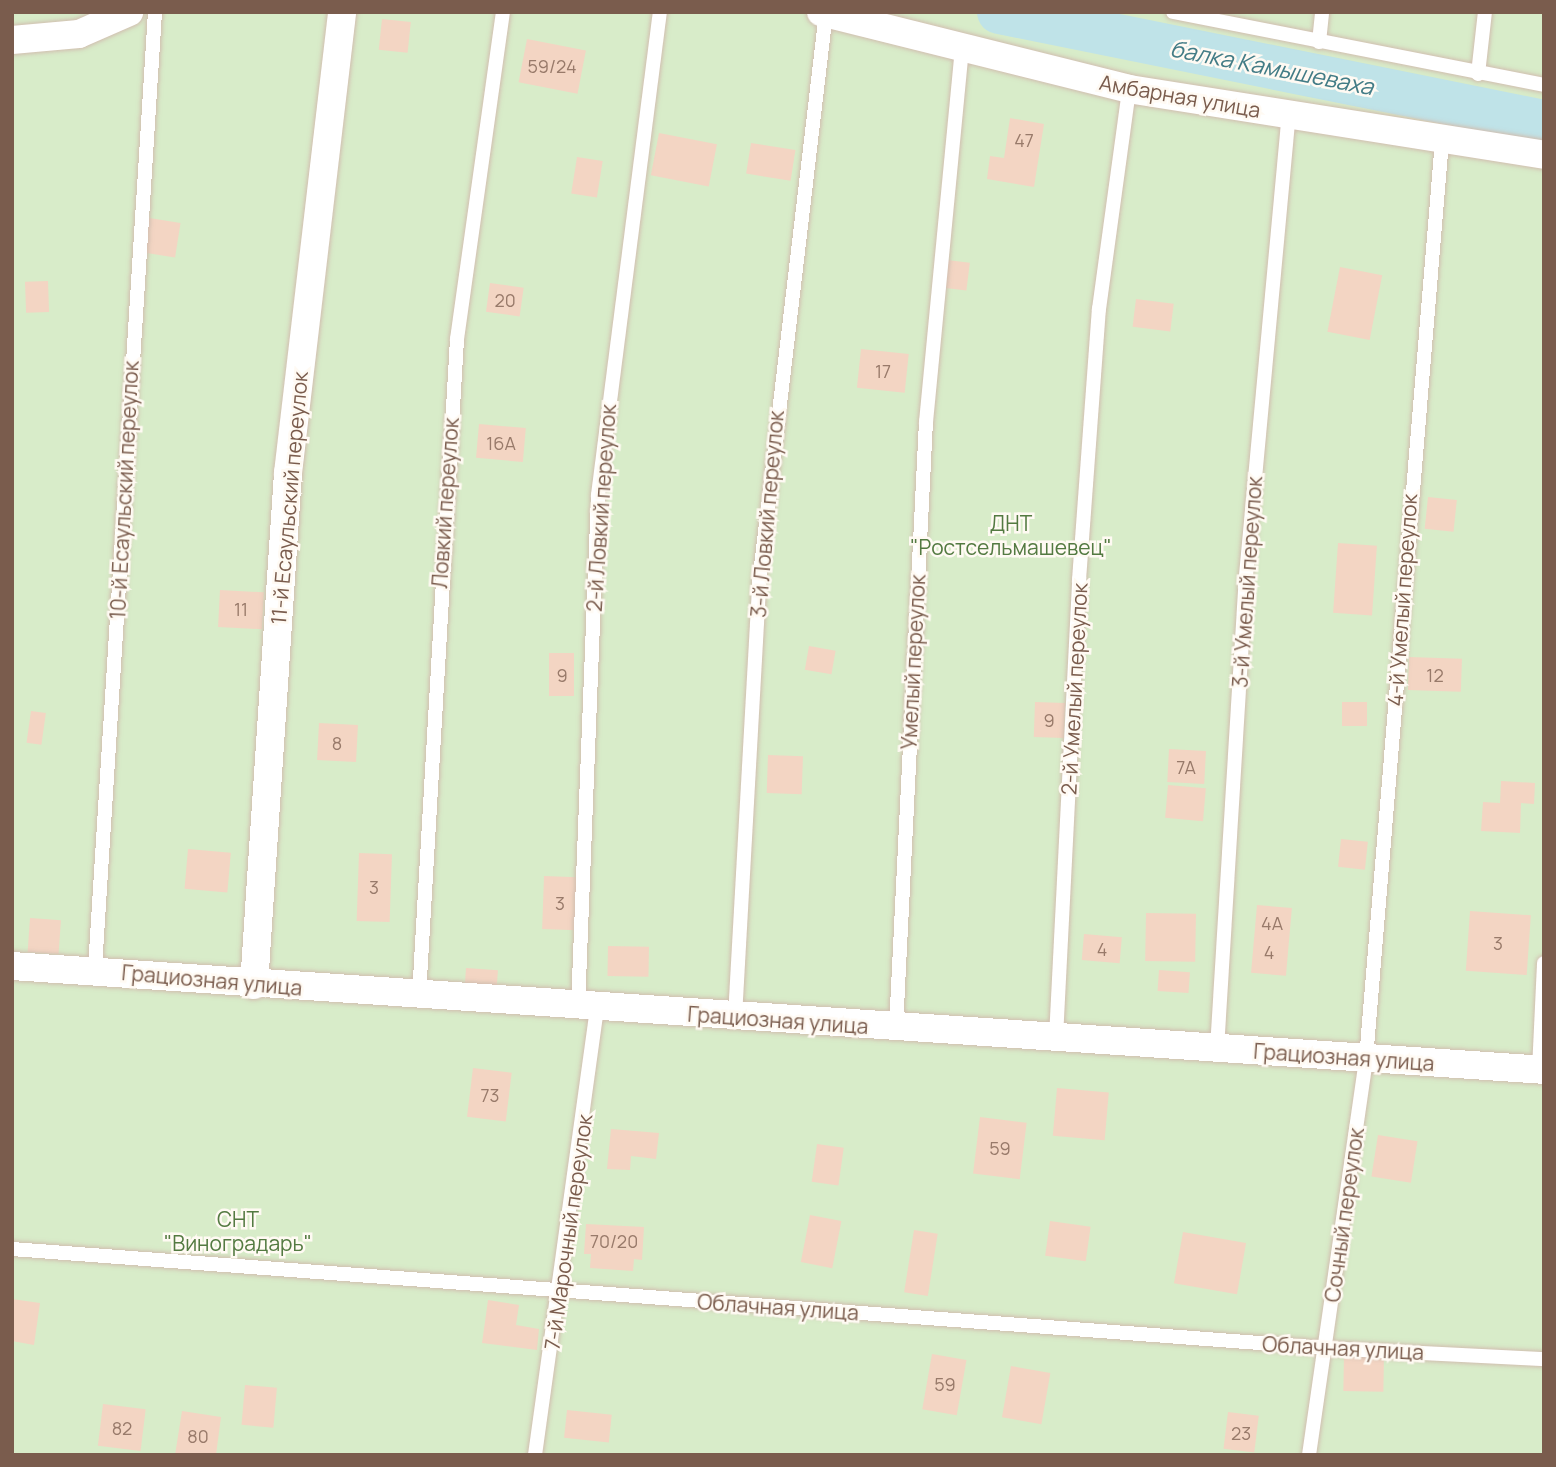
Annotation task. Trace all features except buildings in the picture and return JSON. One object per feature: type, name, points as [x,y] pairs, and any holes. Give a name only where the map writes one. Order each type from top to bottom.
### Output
[{"type":"street","points":[[12,40],[79,34],[129,12]]},
{"type":"street","name":"11-й Есаульский переулок","points":[[254,985],[288,473],[342,12]]},
{"type":"street","name":"Амбарная улица","points":[[824,13],[1129,89],[1544,155]]},
{"type":"street","name":"Грациозная улица","points":[[12,967],[95,968],[254,985],[1541,1070]]},
{"type":"lane","name":"10-й Есаульский переулок","points":[[95,968],[155,12]]},
{"type":"lane","name":"Ловкий переулок","points":[[419,996],[457,339],[503,12]]},
{"type":"lane","name":"2-й Ловкий переулок","points":[[588,1007],[598,495],[660,12]]},
{"type":"lane","points":[[1173,12],[1544,85]]},
{"type":"lane","points":[[1319,42],[1322,12]]},
{"type":"lane","points":[[1478,74],[1485,12]]},
{"type":"lane","name":"3-й Ловкий переулок","points":[[735,1017],[759,583],[824,13]]},
{"type":"lane","name":"Умелый переулок","points":[[896,1028],[926,422],[962,46]]},
{"type":"lane","name":"2-й Умелый переулок","points":[[1056,1038],[1079,580],[1097,336],[1129,89]]},
{"type":"lane","name":"3-й Умелый переулок","points":[[1217,1049],[1245,586],[1289,115]]},
{"type":"lane","name":"4-й Умелый переулок","points":[[1366,1059],[1442,140]]},
{"type":"lane","points":[[1541,1070],[1544,962]]},
{"type":"lane","name":"7-й Марочный переулок","points":[[535,1455],[562,1290],[588,1007]]},
{"type":"lane","name":"Сочный переулок","points":[[1309,1455],[1366,1059]]},
{"type":"lane","name":"Облачная улица","points":[[12,1249],[1325,1348],[1544,1359]]},
{"type":"green space","name":"ДНТ \"Ростсельмашевец\"","points":[[12,12],[1544,12],[1544,1455],[12,1455]]},
{"type":"waterway","name":"балка Камышеваха","points":[[999,12],[1544,122]]},
{"type":"park label","name":"СНТ \"Виноградарь\"","points":[[238,1231]]}]
